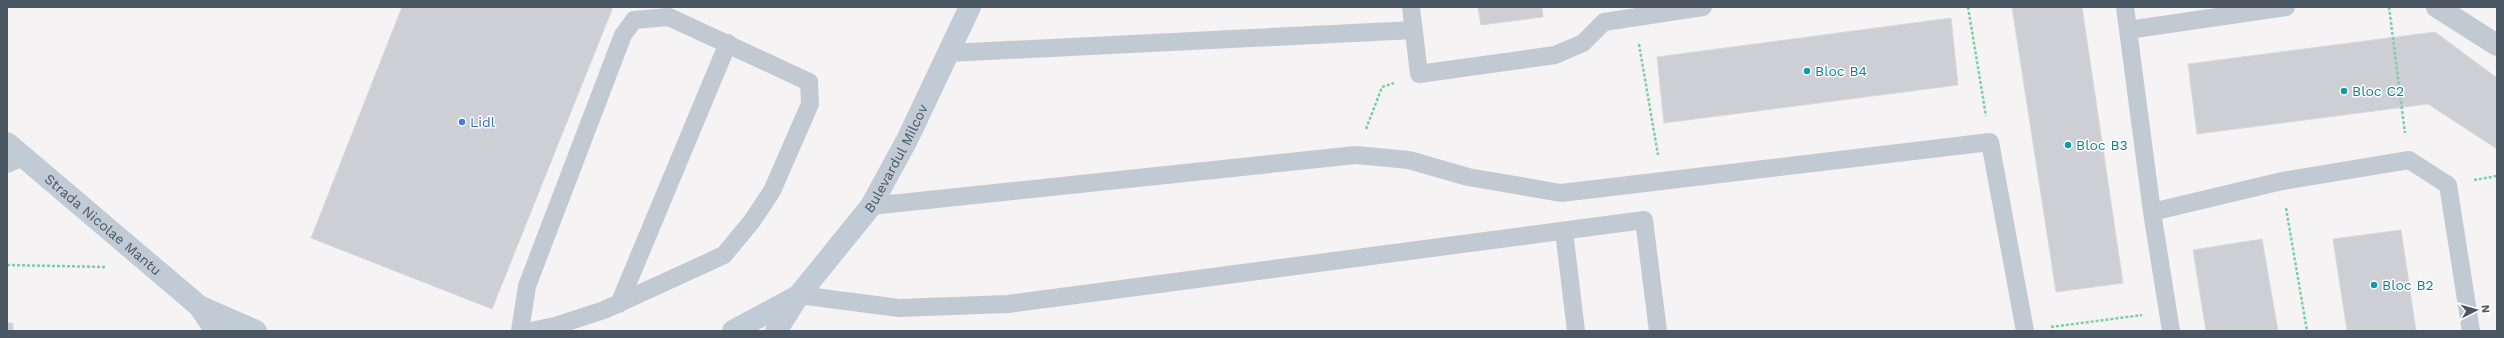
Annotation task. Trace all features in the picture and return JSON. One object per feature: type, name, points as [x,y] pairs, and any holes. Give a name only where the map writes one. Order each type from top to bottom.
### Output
[{"type":"main road","name":"Bulevardul Milcov","points":[[776,331],[799,295],[871,206],[907,140],[970,7]]},
{"type":"main road","name":"Strada Nicolae Mantu","points":[[7,143],[15,161],[199,306],[256,331]]},
{"type":"main road","name":"Bulevardul Milcov","points":[[733,331],[799,295]]},
{"type":"main road","name":"Strada Nicolae Mantu","points":[[199,306],[216,331]]},
{"type":"street","points":[[2437,7],[2497,46]]},
{"type":"lane","points":[[1411,7],[1418,74],[1555,56],[1583,43],[1603,14],[1634,18],[1703,7]]},
{"type":"lane","points":[[2125,7],[2152,212],[2171,331]]},
{"type":"lane","points":[[2128,30],[2286,7]]},
{"type":"lane","points":[[520,331],[527,286],[623,35],[634,20],[669,17],[728,43],[808,82],[810,104],[772,191],[752,221],[724,255],[619,304],[555,326],[531,331]]},
{"type":"lane","points":[[949,53],[1414,30]]},
{"type":"lane","points":[[619,304],[728,43]]},
{"type":"lane","points":[[871,206],[1356,155],[1409,160],[1468,176],[1561,193],[1990,142],[2025,331]]},
{"type":"lane","points":[[2152,212],[2282,181],[2409,160],[2448,185],[2471,331]]},
{"type":"lane","points":[[799,295],[899,308],[1008,304],[1644,220],[1658,331]]},
{"type":"lane","points":[[1564,231],[1576,331]]},
{"type":"path","points":[[1968,7],[1990,142]]},
{"type":"path","points":[[2389,7],[2409,160]]},
{"type":"path","points":[[1634,18],[1663,182]]},
{"type":"path","points":[[1356,155],[1382,87],[1418,74]]},
{"type":"path","points":[[2282,181],[2307,331]]},
{"type":"path","points":[[7,265],[109,267]]},
{"type":"path","points":[[2025,331],[2168,312]]},
{"type":"building","name":"Lidl","points":[[402,7],[613,7],[492,309],[311,238]]},
{"type":"building","points":[[1478,7],[1542,7],[1543,17],[1481,25]]},
{"type":"building","name":"Bloc B3","points":[[2012,7],[2082,7],[2123,283],[2056,292]]},
{"type":"building","name":"Bloc B4","points":[[1951,18],[1958,85],[1664,123],[1657,57]]},
{"type":"building","name":"Bloc C2","points":[[2435,32],[2497,78],[2497,149],[2428,104],[2197,134],[2188,64]]},
{"type":"building","name":"Bloc B2","points":[[2401,230],[2416,331],[2347,331],[2333,239]]},
{"type":"building","points":[[2262,239],[2278,331],[2206,331],[2193,250]]},
{"type":"building","points":[[7,323],[13,323],[13,331],[7,331]]},
{"type":"place","name":"Bloc B4","points":[[1807,71]]},
{"type":"place","name":"Bloc C2","points":[[2344,91]]},
{"type":"place","name":"Lidl","points":[[462,122]]},
{"type":"place","name":"Bloc B3","points":[[2068,145]]},
{"type":"place","name":"Bloc B2","points":[[2374,285]]}]
